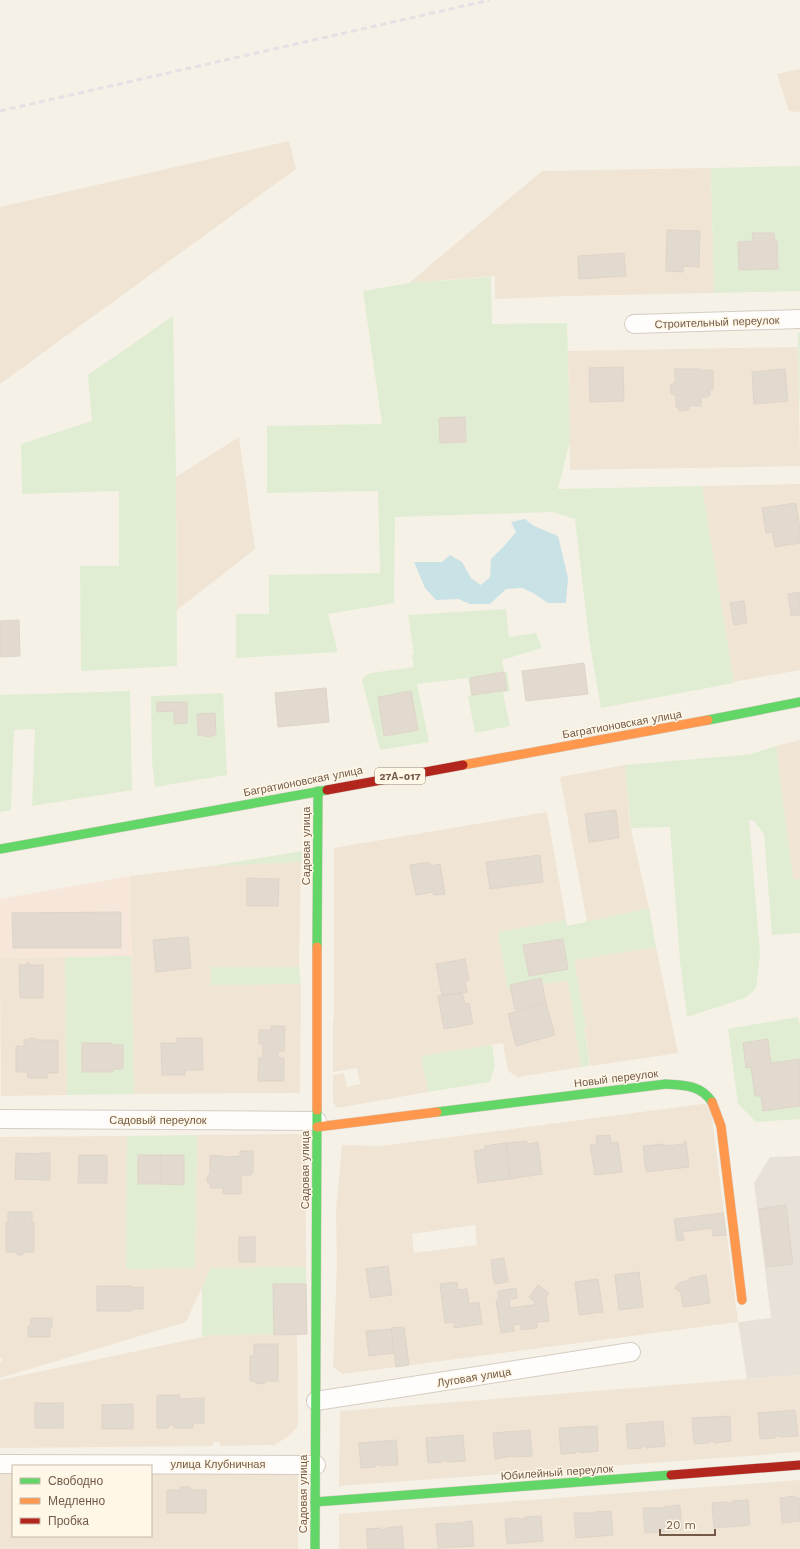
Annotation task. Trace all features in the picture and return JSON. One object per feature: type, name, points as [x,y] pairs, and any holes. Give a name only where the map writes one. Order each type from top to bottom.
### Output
[{"type":"street","name":"Строительный переулок","points":[[634,324],[800,319]]},
{"type":"street","name":"Багратионовская улица","points":[[0,849],[688,724],[800,702]]},
{"type":"street","name":"Садовая улица","points":[[315,1549],[318,791]]},
{"type":"street","name":"Новый переулок","points":[[317,1124],[666,1084],[684,1084],[698,1088],[708,1095],[715,1108],[721,1126],[742,1300]]},
{"type":"street","name":"Садовый переулок","points":[[0,1119],[317,1124]]},
{"type":"street","name":"Луговая улица","points":[[316,1401],[631,1352]]},
{"type":"street","name":"улица Клубничная","points":[[0,1464],[316,1464]]},
{"type":"street","name":"Юбилейный переулок","points":[[315,1502],[800,1465]]},
{"type":"shaded area","points":[[800,69],[800,112],[789,111],[777,74]]},
{"type":"shaded area","points":[[289,141],[296,169],[0,384],[0,207]]},
{"type":"shaded area","points":[[711,168],[714,293],[495,299],[495,276],[409,283],[542,171]]},
{"type":"shaded area","points":[[798,347],[800,466],[570,470],[568,351]]},
{"type":"shaded area","points":[[239,437],[255,549],[177,610],[176,477]]},
{"type":"shaded area","points":[[800,484],[800,670],[733,682],[702,486]]},
{"type":"shaded area","points":[[800,740],[800,879],[793,880],[776,746]]},
{"type":"shaded area","points":[[625,765],[630,825],[649,908],[587,922],[560,777]]},
{"type":"shaded area","points":[[547,812],[566,920],[499,932],[568,980],[581,1067],[518,1077],[508,1071],[503,1043],[422,1056],[428,1092],[337,1108],[333,1102],[333,1075],[344,1073],[347,1087],[360,1084],[357,1068],[333,1072],[334,848]]},
{"type":"shaded area","points":[[301,862],[299,967],[211,968],[212,985],[301,984],[300,1093],[134,1094],[130,876],[211,866]]},
{"type":"shaded area","points":[[130,876],[131,956],[0,958],[0,899]]},
{"type":"shaded area","points":[[656,947],[678,1053],[591,1066],[584,1027],[586,1027],[574,960]]},
{"type":"shaded area","points":[[65,957],[67,1095],[1,1096],[0,958]]},
{"type":"shaded area","points":[[710,1103],[738,1322],[343,1374],[333,1367],[337,1264],[336,1211],[342,1145],[381,1146]],"holes":[[[475,1225],[477,1245],[414,1253],[412,1234]]]},
{"type":"shaded area","points":[[305,1134],[306,1267],[211,1268],[186,1322],[0,1378],[0,1364],[3,1359],[0,1357],[0,1137],[127,1136],[126,1268],[195,1268],[197,1135]]},
{"type":"shaded area","points":[[800,1156],[800,1375],[747,1379],[738,1322],[771,1318],[754,1183],[770,1157]]},
{"type":"shaded area","points":[[297,1334],[298,1426],[289,1436],[274,1445],[220,1446],[220,1442],[213,1442],[213,1446],[0,1448],[0,1380],[212,1335]]},
{"type":"shaded area","points":[[800,1375],[800,1452],[339,1486],[340,1411]]},
{"type":"shaded area","points":[[152,1471],[298,1471],[298,1549],[0,1549],[0,1472],[12,1472],[12,1537],[152,1537]]},
{"type":"shaded area","points":[[800,1480],[800,1549],[339,1549],[339,1514]]},
{"type":"green space","points":[[800,166],[800,291],[714,293],[711,168]]},
{"type":"green space","points":[[491,277],[492,324],[567,323],[570,441],[558,489],[702,486],[734,683],[601,708],[589,639],[575,519],[553,512],[395,517],[394,603],[328,614],[338,652],[236,658],[236,614],[269,614],[269,575],[380,573],[378,491],[267,493],[267,426],[382,424],[363,291],[409,283]]},
{"type":"green space","points":[[173,316],[176,471],[177,666],[81,671],[80,566],[119,566],[119,491],[22,494],[21,444],[92,421],[88,375]]},
{"type":"green space","points":[[798,333],[800,333],[800,417]]},
{"type":"green space","points":[[506,609],[509,637],[536,633],[542,648],[502,660],[504,672],[507,671],[510,691],[503,693],[510,726],[475,733],[468,696],[471,696],[468,678],[417,684],[429,742],[380,750],[362,680],[366,675],[371,673],[414,667],[412,655],[414,653],[408,615]]},
{"type":"green space","points":[[130,691],[132,790],[32,806],[35,729],[14,730],[11,810],[0,812],[0,695]]},
{"type":"green space","points":[[223,693],[227,775],[155,787],[152,762],[151,696]]},
{"type":"green space","points":[[776,746],[793,879],[800,879],[800,933],[772,935],[764,834],[754,821],[749,820],[760,953],[755,989],[748,996],[742,999],[687,1017],[680,961],[670,827],[631,828],[625,765],[751,754]]},
{"type":"green space","points":[[302,851],[302,862],[211,866]]},
{"type":"green space","points":[[649,908],[656,947],[574,960],[586,1027],[584,1028],[590,1065],[581,1067],[568,980],[508,990],[498,932],[566,920],[567,926]]},
{"type":"green space","points":[[131,956],[134,1094],[67,1095],[65,957]]},
{"type":"green space","points":[[211,967],[299,967],[301,984],[211,985]]},
{"type":"green space","points":[[798,1017],[800,1026],[800,1119],[756,1122],[738,1104],[728,1029]]},
{"type":"green space","points":[[492,1045],[495,1065],[490,1082],[428,1092],[421,1056]]},
{"type":"green space","points":[[197,1135],[195,1268],[126,1269],[127,1136]]},
{"type":"green space","points":[[306,1267],[307,1334],[212,1335],[202,1337],[202,1288],[211,1268]]},
{"type":"water","points":[[525,519],[534,526],[558,536],[568,578],[566,603],[548,603],[522,588],[506,589],[490,604],[470,604],[458,599],[436,600],[425,588],[414,562],[442,562],[450,555],[462,562],[471,578],[481,585],[490,577],[491,559],[516,532],[511,522]]},
{"type":"building","points":[[667,230],[700,231],[699,267],[683,266],[683,272],[666,271]]},
{"type":"building","points":[[752,233],[774,233],[775,241],[777,241],[778,269],[739,270],[738,242],[753,241]]},
{"type":"building","points":[[624,253],[626,276],[579,279],[578,256]]},
{"type":"building","points":[[623,367],[624,401],[590,402],[589,368]]},
{"type":"building","points":[[675,369],[700,369],[700,371],[713,370],[713,389],[710,389],[710,395],[707,397],[701,397],[701,406],[689,406],[688,410],[679,411],[678,407],[676,407],[676,395],[671,394],[670,385],[675,383]]},
{"type":"building","points":[[785,369],[788,401],[754,404],[752,372]]},
{"type":"building","points":[[465,417],[466,442],[440,443],[439,418]]},
{"type":"building","points":[[796,503],[800,529],[800,543],[775,547],[772,532],[766,533],[762,508]]},
{"type":"building","points":[[800,592],[800,615],[791,616],[788,594]]},
{"type":"building","points":[[744,601],[747,623],[734,625],[730,603]]},
{"type":"building","points":[[19,620],[20,656],[0,657],[0,621]]},
{"type":"building","points":[[584,663],[588,694],[526,701],[522,671]]},
{"type":"building","points":[[504,672],[507,690],[472,695],[470,678]]},
{"type":"building","points":[[326,688],[329,722],[278,727],[275,693]]},
{"type":"building","points":[[411,691],[418,730],[384,736],[378,697]]},
{"type":"building","points":[[157,702],[187,702],[187,723],[174,724],[174,711],[157,712]]},
{"type":"building","points":[[215,713],[216,734],[210,737],[198,735],[197,714]]},
{"type":"building","points":[[616,810],[619,838],[589,842],[585,814]]},
{"type":"building","points":[[540,855],[543,882],[490,889],[486,862]]},
{"type":"building","points":[[429,862],[430,866],[440,864],[445,894],[434,895],[433,892],[416,895],[410,865]]},
{"type":"building","points":[[247,878],[279,879],[278,906],[247,906]]},
{"type":"building","points":[[121,912],[121,948],[13,948],[12,913]]},
{"type":"building","points":[[188,937],[191,968],[156,972],[153,940]]},
{"type":"building","points":[[563,939],[568,969],[529,976],[523,945]]},
{"type":"building","points":[[465,959],[469,980],[465,981],[467,992],[442,996],[436,964]]},
{"type":"building","points":[[27,963],[30,963],[30,965],[43,965],[43,998],[20,998],[19,965],[27,965]]},
{"type":"building","points":[[541,978],[546,1003],[515,1010],[510,985]]},
{"type":"building","points":[[462,993],[465,1004],[469,1003],[473,1024],[444,1029],[438,996]]},
{"type":"building","points":[[546,1003],[555,1035],[516,1046],[508,1014]]},
{"type":"building","points":[[271,1026],[285,1026],[284,1051],[278,1051],[278,1058],[284,1058],[284,1081],[258,1081],[259,1058],[263,1058],[263,1044],[259,1044],[259,1030],[271,1030]]},
{"type":"building","points":[[30,1038],[37,1040],[58,1040],[58,1073],[47,1073],[47,1078],[28,1078],[27,1072],[16,1072],[16,1046],[24,1046],[24,1040],[28,1040]]},
{"type":"building","points":[[177,1038],[202,1038],[203,1070],[185,1070],[185,1075],[162,1075],[161,1043],[177,1043]]},
{"type":"building","points":[[768,1039],[771,1063],[800,1059],[800,1106],[763,1111],[761,1096],[755,1096],[751,1067],[746,1068],[743,1043]]},
{"type":"building","points":[[82,1043],[112,1043],[112,1045],[123,1045],[123,1069],[113,1069],[113,1072],[82,1072]]},
{"type":"building","points":[[610,1135],[611,1143],[618,1142],[622,1172],[595,1175],[590,1145],[597,1144],[596,1136]]},
{"type":"building","points":[[526,1141],[527,1144],[538,1142],[542,1174],[510,1179],[506,1143]]},
{"type":"building","points":[[684,1141],[686,1141],[689,1167],[646,1172],[643,1146],[685,1144]]},
{"type":"building","points":[[506,1143],[510,1179],[478,1183],[474,1151],[485,1149],[485,1146]]},
{"type":"building","points":[[240,1151],[253,1151],[253,1171],[251,1175],[241,1175],[241,1194],[223,1194],[223,1188],[210,1188],[210,1185],[207,1182],[207,1177],[210,1174],[210,1155],[229,1157],[240,1156]]},
{"type":"building","points":[[16,1153],[50,1153],[50,1180],[15,1179]]},
{"type":"building","points":[[79,1155],[107,1155],[107,1183],[78,1183]]},
{"type":"building","points":[[138,1155],[161,1155],[161,1184],[138,1184]]},
{"type":"building","points":[[161,1155],[184,1155],[184,1185],[161,1184]]},
{"type":"building","points":[[786,1205],[793,1264],[767,1267],[759,1209]]},
{"type":"building","points":[[8,1212],[32,1212],[32,1222],[34,1222],[34,1252],[24,1252],[22,1255],[18,1255],[15,1252],[6,1252],[6,1222],[8,1222]]},
{"type":"building","points":[[723,1213],[726,1235],[713,1236],[712,1228],[682,1232],[684,1240],[677,1241],[674,1219]]},
{"type":"building","points":[[239,1237],[255,1237],[255,1262],[239,1262]]},
{"type":"building","points":[[504,1258],[508,1282],[494,1284],[491,1260]]},
{"type":"building","points":[[388,1266],[392,1295],[370,1298],[366,1269]]},
{"type":"building","points":[[639,1272],[643,1307],[619,1310],[615,1275]]},
{"type":"building","points":[[706,1275],[710,1303],[683,1307],[681,1293],[675,1288],[679,1283],[687,1281],[690,1278]]},
{"type":"building","points":[[598,1279],[603,1312],[579,1315],[575,1282]]},
{"type":"building","points":[[457,1282],[458,1290],[467,1289],[469,1304],[479,1302],[482,1324],[454,1328],[454,1322],[445,1323],[440,1284]]},
{"type":"building","points":[[273,1284],[306,1284],[307,1334],[274,1335]]},
{"type":"building","points":[[538,1285],[549,1293],[546,1298],[549,1321],[537,1322],[537,1328],[521,1330],[521,1324],[513,1325],[514,1331],[501,1333],[496,1300],[499,1300],[498,1291],[516,1288],[517,1298],[509,1299],[510,1308],[533,1305],[535,1302],[529,1297]]},
{"type":"building","points":[[97,1286],[132,1286],[132,1288],[143,1287],[143,1309],[132,1309],[132,1311],[97,1311]]},
{"type":"building","points":[[31,1318],[52,1318],[50,1337],[28,1337],[28,1326],[30,1326]]},
{"type":"building","points":[[404,1327],[409,1365],[396,1367],[391,1328]]},
{"type":"building","points":[[391,1329],[394,1353],[369,1356],[366,1331]]},
{"type":"building","points":[[254,1344],[278,1344],[278,1381],[267,1381],[265,1383],[257,1384],[254,1381],[250,1381],[250,1356],[254,1356]]},
{"type":"building","points":[[157,1395],[180,1395],[180,1399],[204,1398],[204,1423],[193,1423],[193,1428],[174,1428],[174,1425],[169,1425],[169,1428],[157,1428]]},
{"type":"building","points":[[35,1403],[63,1403],[63,1428],[35,1428]]},
{"type":"building","points":[[133,1404],[133,1429],[102,1429],[102,1405]]},
{"type":"building","points":[[795,1410],[798,1436],[774,1436],[775,1438],[760,1439],[758,1413]]},
{"type":"building","points":[[730,1416],[731,1441],[714,1443],[714,1441],[709,1443],[694,1444],[692,1418]]},
{"type":"building","points":[[663,1421],[665,1446],[647,1448],[647,1446],[628,1449],[626,1424]]},
{"type":"building","points":[[597,1426],[598,1451],[581,1453],[581,1451],[576,1453],[561,1454],[559,1428]]},
{"type":"building","points":[[530,1430],[532,1456],[514,1456],[495,1459],[493,1433]]},
{"type":"building","points":[[463,1435],[465,1461],[447,1462],[447,1460],[428,1463],[426,1438]]},
{"type":"building","points":[[396,1440],[398,1465],[375,1465],[375,1467],[361,1468],[359,1443]]},
{"type":"building","points":[[180,1487],[190,1487],[190,1490],[206,1490],[206,1513],[167,1513],[167,1490],[180,1490]]},
{"type":"building","points":[[795,1496],[795,1498],[800,1498],[800,1521],[782,1523],[780,1498]]},
{"type":"building","points":[[748,1500],[750,1525],[714,1528],[712,1503],[732,1503],[732,1501]]},
{"type":"building","points":[[680,1505],[682,1530],[645,1533],[643,1508],[663,1508]]},
{"type":"building","points":[[611,1511],[613,1535],[576,1538],[574,1513]]},
{"type":"building","points":[[541,1516],[543,1541],[507,1544],[505,1519],[525,1519],[525,1517]]},
{"type":"building","points":[[472,1521],[474,1546],[438,1548],[436,1524],[451,1524]]},
{"type":"building","points":[[402,1526],[404,1549],[368,1549],[366,1529],[381,1528],[381,1530]]},
{"type":"railway","points":[[0,111],[490,0]]},
{"type":"traffic: fast","points":[[708,720],[800,702]]},
{"type":"traffic: fast","points":[[0,849],[327,790]]},
{"type":"traffic: fast","points":[[317,947],[318,791]]},
{"type":"traffic: fast","points":[[437,1112],[666,1084],[692,1087],[703,1092],[712,1102]]},
{"type":"traffic: fast","points":[[315,1549],[317,1110]]},
{"type":"traffic: fast","points":[[315,1502],[671,1475]]},
{"type":"traffic: slow","points":[[463,765],[708,720]]},
{"type":"traffic: slow","points":[[317,947],[317,1110]]},
{"type":"traffic: slow","points":[[712,1102],[721,1126],[742,1300]]},
{"type":"traffic: slow","points":[[317,1127],[437,1112]]},
{"type":"traffic: jam","points":[[327,790],[463,765]]},
{"type":"traffic: jam","points":[[671,1475],[800,1465]]}]
